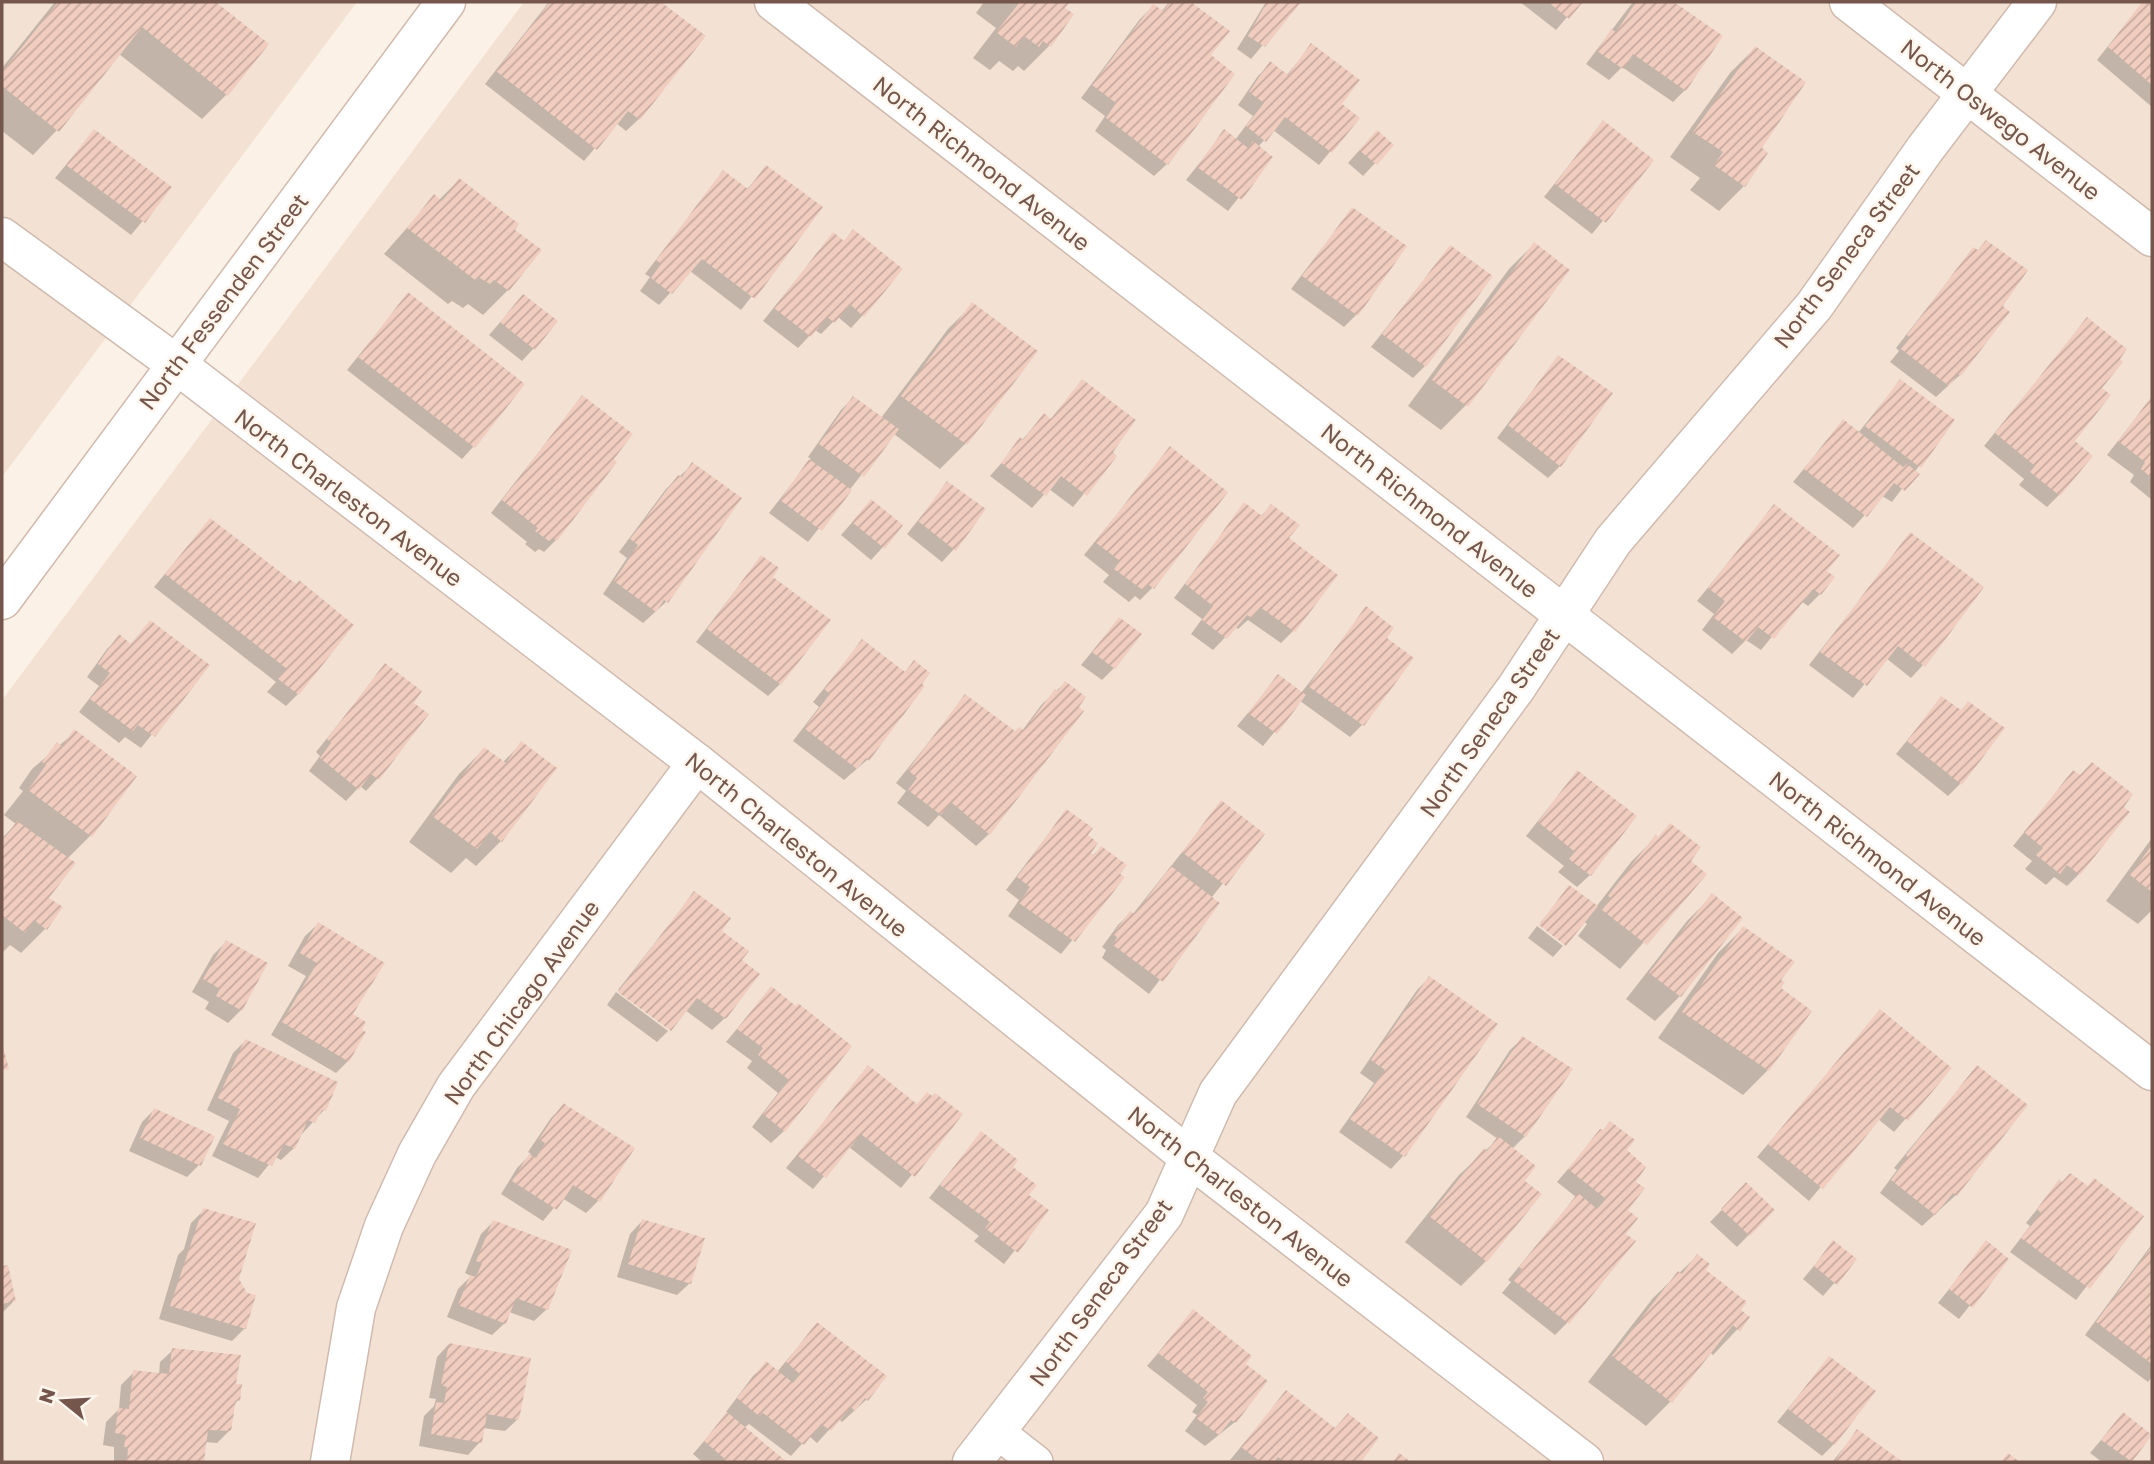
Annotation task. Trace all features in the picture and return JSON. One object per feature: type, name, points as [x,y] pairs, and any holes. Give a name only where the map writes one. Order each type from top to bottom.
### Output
[{"type":"street","name":"North Fessenden Street","points":[[2,600],[446,2]]},
{"type":"street","name":"North Richmond Avenue","points":[[774,2],[2152,1071]]},
{"type":"street","name":"North Oswego Avenue","points":[[1849,2],[2152,237]]},
{"type":"street","name":"North Seneca Street","points":[[972,1462],[1164,1214],[1218,1093],[1516,688],[1613,541],[1814,306],[2037,2]]},
{"type":"street","name":"North Charleston Avenue","points":[[2,237],[176,364],[697,763],[1189,1157],[1584,1462]]},
{"type":"street","name":"North Chicago Avenue","points":[[330,1462],[356,1308],[384,1226],[417,1154],[456,1086],[697,763]]},
{"type":"lane","points":[[996,1431],[1036,1462]]},
{"type":"shaded area","points":[[2,2],[357,2],[2,477]]},
{"type":"shaded area","points":[[524,2],[2152,2],[2152,1462],[2,1462],[2,700]]},
{"type":"building","points":[[58,2],[216,2],[269,44],[228,96],[142,27],[59,132],[2,86],[2,72]]},
{"type":"building","points":[[550,2],[661,2],[706,36],[640,120],[628,111],[597,150],[496,71]]},
{"type":"building","points":[[1020,2],[1070,2],[1065,8],[1074,14],[1051,47],[1043,41],[1039,47],[1024,36],[1016,47],[996,32]]},
{"type":"building","points":[[1170,2],[1191,2],[1230,31],[1211,55],[1235,74],[1168,165],[1106,118],[1116,103],[1092,85],[1153,4],[1163,11]]},
{"type":"building","points":[[1267,2],[1301,2],[1265,47],[1248,36]]},
{"type":"building","points":[[1548,2],[1583,2],[1569,19]]},
{"type":"building","points":[[1636,2],[1674,2],[1723,36],[1686,91],[1633,54],[1623,69],[1597,51],[1611,29],[1616,32]]},
{"type":"building","points":[[2142,2],[2152,2],[2152,85],[2108,47]]},
{"type":"building","points":[[1311,43],[1360,80],[1342,104],[1360,118],[1332,153],[1285,117],[1266,142],[1246,126],[1264,103],[1249,92],[1270,61],[1288,75]]},
{"type":"building","points":[[1755,46],[1806,82],[1762,148],[1768,153],[1745,187],[1714,165],[1723,152],[1693,132]]},
{"type":"building","points":[[1603,120],[1654,160],[1606,223],[1555,184]]},
{"type":"building","points":[[94,129],[172,187],[145,223],[66,165]]},
{"type":"building","points":[[1224,129],[1248,148],[1253,141],[1273,157],[1242,200],[1197,167]]},
{"type":"building","points":[[1377,130],[1394,145],[1377,165],[1359,150]]},
{"type":"building","points":[[766,165],[823,207],[755,299],[702,259],[672,294],[651,278],[661,264],[656,260],[723,170],[748,189]]},
{"type":"building","points":[[459,178],[519,224],[515,230],[542,250],[509,291],[494,280],[490,284],[478,277],[475,280],[407,228],[434,194],[442,201]]},
{"type":"building","points":[[1352,207],[1407,246],[1358,316],[1302,276]]},
{"type":"building","points":[[853,229],[903,269],[864,317],[850,304],[835,323],[827,317],[811,337],[774,308],[833,232],[844,241]]},
{"type":"building","points":[[1986,240],[2028,270],[2003,306],[2010,312],[1961,376],[1958,374],[1949,386],[1901,349],[1910,338],[1907,335],[1973,247],[1978,250]]},
{"type":"building","points":[[1534,242],[1570,270],[1468,407],[1432,380]]},
{"type":"building","points":[[1450,245],[1493,276],[1426,367],[1382,334]]},
{"type":"building","points":[[408,292],[525,384],[475,448],[358,357]]},
{"type":"building","points":[[523,294],[558,321],[535,350],[500,322]]},
{"type":"building","points":[[972,302],[1038,351],[967,445],[901,396]]},
{"type":"building","points":[[2087,317],[2127,349],[2120,359],[2123,362],[2102,388],[2111,395],[2075,441],[2093,456],[2060,496],[2030,472],[2035,466],[1995,433]]},
{"type":"building","points":[[1558,355],[1613,393],[1561,467],[1508,425]]},
{"type":"building","points":[[1082,379],[1136,420],[1113,452],[1117,456],[1087,496],[1061,476],[1046,496],[1001,463],[1020,437],[1023,440],[1044,413],[1051,419]]},
{"type":"building","points":[[1900,379],[1955,420],[1921,468],[1865,426]]},
{"type":"building","points":[[582,395],[633,434],[614,459],[617,462],[557,541],[553,538],[549,541],[535,531],[538,528],[502,500]]},
{"type":"building","points":[[853,396],[899,429],[864,477],[819,444]]},
{"type":"building","points":[[2152,396],[2152,478],[2141,469],[2145,462],[2118,441]]},
{"type":"building","points":[[1843,419],[1903,467],[1907,464],[1920,474],[1905,491],[1894,483],[1867,517],[1804,469]]},
{"type":"building","points":[[1170,446],[1228,492],[1154,589],[1148,584],[1143,590],[1114,569],[1120,561],[1095,542]]},
{"type":"building","points":[[809,459],[852,490],[822,531],[780,500]]},
{"type":"building","points":[[692,462],[742,498],[668,603],[664,600],[656,612],[614,581],[638,545],[630,539],[678,475],[682,477]]},
{"type":"building","points":[[947,481],[986,509],[956,551],[918,521]]},
{"type":"building","points":[[871,499],[903,525],[885,549],[852,522]]},
{"type":"building","points":[[1244,502],[1262,516],[1271,504],[1300,525],[1289,538],[1338,575],[1295,632],[1260,607],[1252,618],[1247,615],[1227,639],[1202,620],[1213,606],[1185,584]]},
{"type":"building","points":[[1774,504],[1840,555],[1827,571],[1835,577],[1821,595],[1813,589],[1774,639],[1758,627],[1746,642],[1713,617],[1725,601],[1708,588]]},
{"type":"building","points":[[210,518],[296,584],[299,580],[354,625],[299,695],[278,679],[287,669],[165,574]]},
{"type":"building","points":[[1910,532],[1984,587],[1925,667],[1898,646],[1867,686],[1820,652]]},
{"type":"building","points":[[761,555],[779,568],[773,577],[831,620],[781,685],[707,629]]},
{"type":"building","points":[[1366,606],[1394,628],[1387,638],[1414,658],[1364,726],[1308,686]]},
{"type":"building","points":[[1119,617],[1142,634],[1115,669],[1092,652]]},
{"type":"building","points":[[150,620],[210,665],[155,737],[138,725],[133,731],[90,699],[110,673],[98,664],[119,634],[131,644]]},
{"type":"building","points":[[862,639],[905,672],[914,660],[930,673],[922,684],[925,686],[869,761],[866,758],[857,769],[804,728],[830,694],[824,689]]},
{"type":"building","points":[[385,663],[422,691],[414,703],[429,714],[379,780],[371,774],[359,790],[320,758],[331,743],[327,739]]},
{"type":"building","points":[[1278,674],[1306,695],[1277,734],[1248,713]]},
{"type":"building","points":[[1065,681],[1086,697],[1079,707],[1084,711],[990,835],[951,802],[941,815],[908,790],[917,778],[908,770],[965,694],[1015,731],[1019,727],[1024,730],[1055,689],[1058,691]]},
{"type":"building","points":[[1941,696],[1961,710],[1968,701],[2005,728],[1962,785],[1907,741]]},
{"type":"building","points":[[74,729],[137,776],[92,837],[28,790],[46,765],[42,762],[57,742],[62,746]]},
{"type":"building","points":[[521,741],[557,768],[502,842],[490,832],[477,849],[432,816],[484,747],[506,763]]},
{"type":"building","points":[[2092,762],[2133,794],[2124,807],[2130,812],[2080,875],[2067,865],[2060,874],[2036,855],[2043,848],[2024,832],[2073,770],[2080,775]]},
{"type":"building","points":[[1577,770],[1637,816],[1591,876],[1569,859],[1575,852],[1538,822]]},
{"type":"building","points":[[1221,800],[1265,834],[1226,886],[1182,852]]},
{"type":"building","points":[[1066,809],[1093,828],[1088,835],[1098,843],[1091,853],[1094,855],[1101,846],[1127,865],[1120,874],[1125,877],[1075,942],[1019,903],[1030,887],[1017,877]]},
{"type":"building","points":[[17,821],[76,863],[49,898],[63,907],[47,930],[34,920],[25,933],[2,915],[2,841]]},
{"type":"building","points":[[1670,823],[1701,847],[1691,861],[1707,874],[1647,945],[1602,910],[1611,898],[1608,896],[1656,834],[1658,837]]},
{"type":"building","points":[[2152,845],[2152,892],[2130,875]]},
{"type":"building","points":[[1171,866],[1220,903],[1163,982],[1113,945],[1117,937],[1113,934],[1130,911],[1135,914]]},
{"type":"building","points":[[1569,885],[1598,906],[1566,946],[1539,925]]},
{"type":"building","points":[[694,891],[731,918],[722,931],[749,951],[742,960],[760,974],[726,1019],[697,998],[671,1031],[618,992]]},
{"type":"building","points":[[1712,893],[1743,918],[1681,997],[1649,973]]},
{"type":"building","points":[[318,922],[385,963],[353,1014],[366,1022],[362,1030],[366,1032],[349,1062],[282,1022],[317,963],[300,953]]},
{"type":"building","points":[[1743,926],[1795,962],[1781,980],[1785,982],[1781,988],[1812,1011],[1769,1071],[1682,1012]]},
{"type":"building","points":[[226,940],[268,963],[242,1011],[216,996],[220,989],[203,979]]},
{"type":"building","points":[[1429,976],[1498,1024],[1405,1157],[1350,1119],[1385,1070],[1371,1060]]},
{"type":"building","points":[[771,986],[796,1006],[798,1003],[852,1046],[785,1132],[763,1114],[789,1080],[758,1055],[763,1048],[737,1029]]},
{"type":"building","points":[[1880,1009],[1952,1068],[1908,1121],[1890,1107],[1823,1189],[1768,1144]]},
{"type":"building","points":[[1522,1036],[1573,1069],[1526,1137],[1477,1104]]},
{"type":"building","points":[[245,1039],[338,1082],[326,1111],[322,1110],[315,1123],[308,1120],[295,1149],[284,1144],[272,1166],[223,1144],[240,1109],[218,1098]]},
{"type":"building","points":[[2,1043],[9,1069],[2,1070]]},
{"type":"building","points":[[868,1065],[917,1104],[927,1092],[932,1096],[935,1093],[963,1114],[915,1177],[861,1134],[826,1178],[797,1155]]},
{"type":"building","points":[[1977,1065],[2028,1105],[1957,1196],[1953,1193],[1935,1215],[1891,1180],[1908,1157],[1906,1155]]},
{"type":"building","points":[[563,1103],[635,1148],[600,1202],[573,1185],[557,1210],[512,1181],[529,1154],[536,1158],[545,1143],[539,1139]]},
{"type":"building","points":[[154,1108],[215,1136],[201,1166],[140,1138]]},
{"type":"building","points":[[1610,1121],[1635,1140],[1627,1150],[1646,1167],[1636,1182],[1645,1188],[1628,1210],[1638,1218],[1626,1234],[1636,1241],[1569,1324],[1513,1280],[1522,1269],[1519,1267],[1578,1193],[1597,1209],[1606,1199],[1568,1169],[1600,1129],[1603,1130]]},
{"type":"building","points":[[981,1131],[1018,1160],[1013,1167],[1037,1185],[1029,1195],[1049,1210],[1018,1253],[985,1228],[990,1222],[940,1185]]},
{"type":"building","points":[[1498,1136],[1536,1166],[1525,1181],[1542,1194],[1487,1262],[1429,1216],[1484,1148],[1487,1151]]},
{"type":"building","points":[[2070,1173],[2088,1186],[2094,1178],[2144,1216],[2090,1289],[2021,1238],[2041,1213],[2037,1209],[2059,1179],[2062,1182]]},
{"type":"building","points":[[1746,1182],[1775,1210],[1750,1236],[1721,1209]]},
{"type":"building","points":[[203,1208],[256,1223],[239,1279],[247,1293],[256,1295],[246,1329],[170,1306]]},
{"type":"building","points":[[642,1219],[705,1238],[691,1284],[628,1264]]},
{"type":"building","points":[[493,1220],[572,1250],[548,1310],[516,1298],[506,1324],[458,1305],[470,1275],[476,1277],[482,1263],[476,1261]]},
{"type":"building","points":[[1833,1240],[1857,1259],[1837,1285],[1814,1266]]},
{"type":"building","points":[[1986,1240],[2009,1259],[1973,1308],[1949,1289]]},
{"type":"building","points":[[2152,1246],[2152,1364],[2096,1322]]},
{"type":"building","points":[[1697,1254],[1710,1264],[1706,1270],[1747,1302],[1741,1310],[1750,1317],[1740,1332],[1733,1325],[1672,1403],[1612,1356],[1678,1271],[1682,1274]]},
{"type":"building","points":[[8,1265],[16,1301],[2,1304],[2,1266]]},
{"type":"building","points":[[1193,1309],[1252,1356],[1246,1364],[1268,1381],[1236,1423],[1231,1420],[1219,1435],[1196,1418],[1208,1402],[1203,1398],[1208,1392],[1158,1353]]},
{"type":"building","points":[[817,1322],[887,1376],[868,1401],[865,1398],[855,1411],[851,1407],[831,1431],[821,1424],[804,1445],[763,1413],[759,1416],[737,1398],[766,1361],[793,1383],[800,1374],[786,1362]]},
{"type":"building","points":[[449,1343],[531,1358],[519,1420],[487,1414],[482,1443],[431,1434],[436,1402],[444,1403],[447,1387],[441,1385]]},
{"type":"building","points":[[172,1348],[241,1355],[236,1384],[242,1384],[240,1401],[236,1400],[231,1431],[208,1430],[204,1462],[127,1462],[128,1447],[124,1447],[126,1435],[115,1433],[118,1408],[129,1409],[133,1370],[169,1374]]},
{"type":"building","points":[[1829,1356],[1876,1391],[1835,1445],[1788,1409]]},
{"type":"building","points":[[1286,1390],[1335,1428],[1348,1413],[1379,1438],[1361,1462],[1285,1462],[1278,1457],[1274,1462],[1261,1462],[1241,1447]]},
{"type":"building","points":[[727,1412],[787,1462],[723,1462],[725,1459],[704,1441]]},
{"type":"building","points":[[2123,1412],[2152,1435],[2132,1462],[2101,1440]]},
{"type":"building","points":[[1857,1429],[1903,1462],[1834,1462]]},
{"type":"building","points":[[1399,1453],[1411,1462],[1393,1462]]},
{"type":"building","points":[[2008,1453],[2020,1462],[2001,1462]]}]
